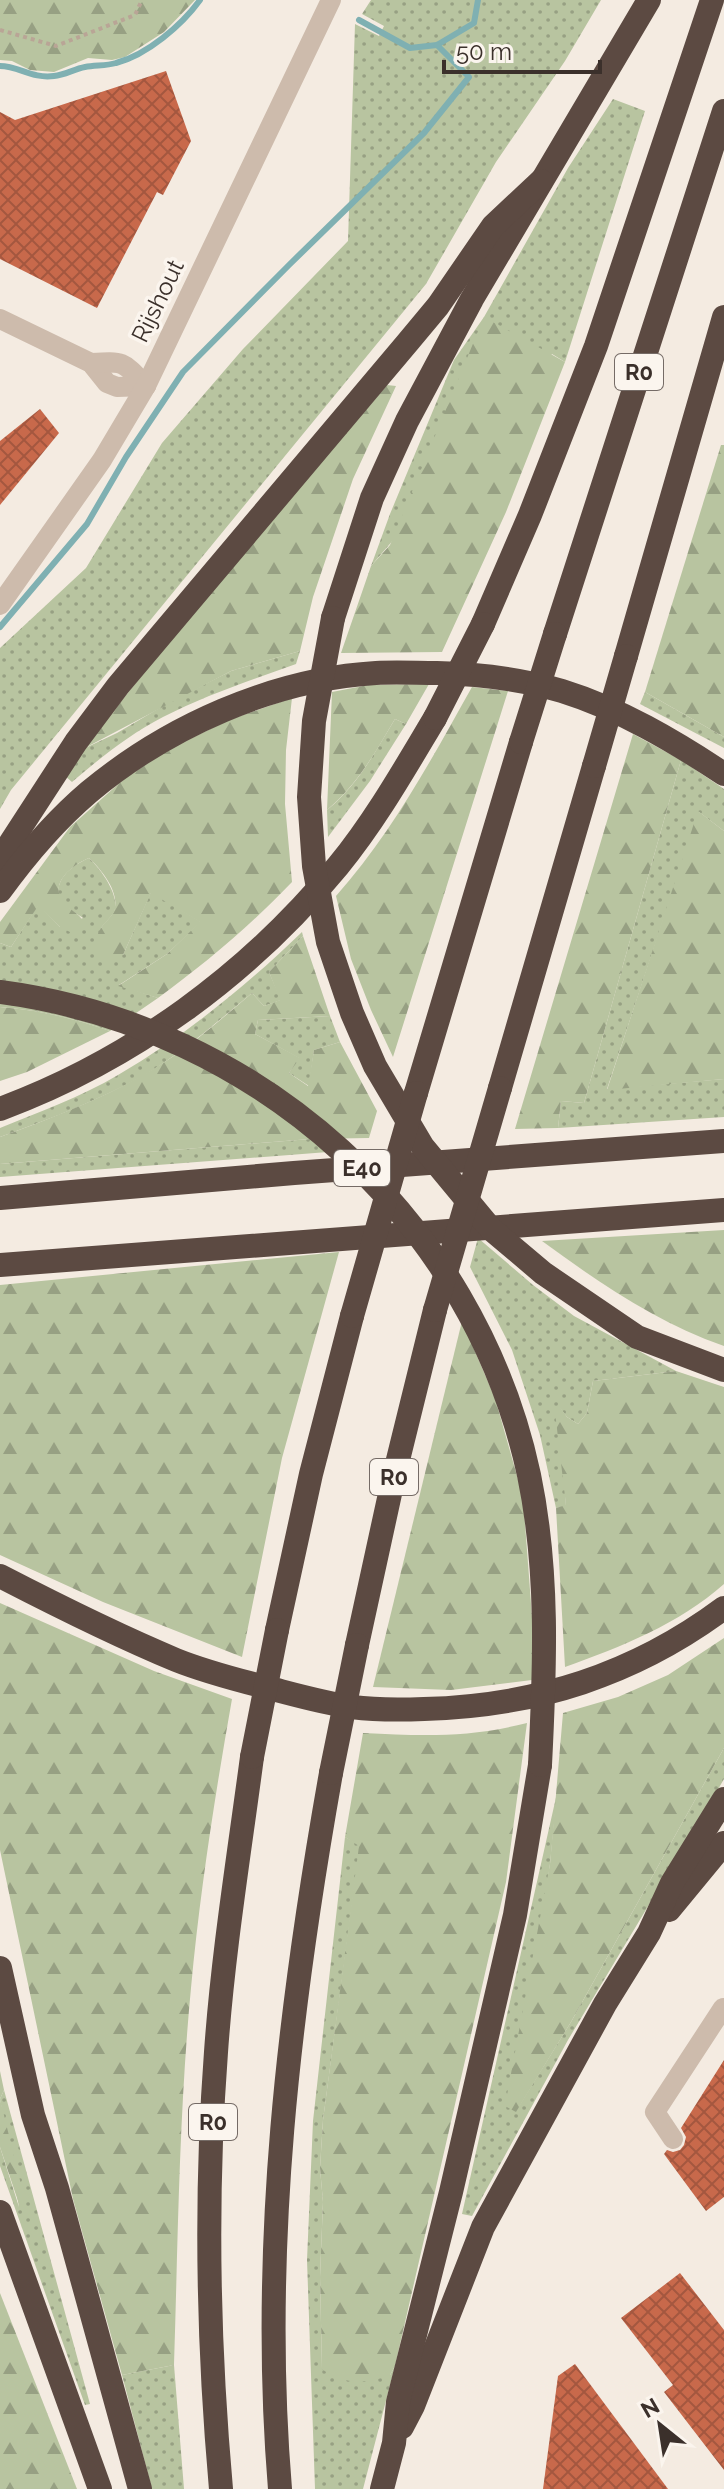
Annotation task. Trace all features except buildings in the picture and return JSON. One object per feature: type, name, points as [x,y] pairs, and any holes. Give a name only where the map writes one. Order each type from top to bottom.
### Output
[{"type":"highway","points":[[649,0],[472,299],[407,421],[372,498],[333,618],[314,721],[309,797],[314,866],[328,942],[352,1013],[375,1066],[423,1147],[491,1229],[543,1273],[637,1337],[724,1370]]},
{"type":"highway","points":[[0,1109],[105,1060],[158,1029],[202,998],[266,944],[340,864],[397,781],[435,718],[483,624],[530,515],[596,346],[712,0]]},
{"type":"highway","name":"R0","points":[[221,2489],[209,2304],[210,2180],[217,2037],[229,1920],[252,1757],[277,1630],[311,1474],[352,1316],[416,1093],[521,742],[724,111]]},
{"type":"highway","points":[[0,859],[76,742],[118,686],[418,330],[493,226],[541,181]]},
{"type":"highway","name":"R0","points":[[280,2489],[274,2321],[276,2215],[285,2087],[308,1905],[357,1645],[435,1310],[724,317]]},
{"type":"highway","points":[[0,891],[52,827],[89,792],[134,759],[196,724],[241,704],[288,688],[338,677],[377,673],[479,674],[562,691],[647,728],[724,774]]},
{"type":"highway","points":[[0,992],[60,1003],[108,1017],[204,1055],[250,1080],[296,1111],[343,1151],[392,1201],[427,1244],[453,1285],[501,1384],[529,1473],[540,1537],[544,1593],[546,1661],[540,1765],[515,1915],[451,2192],[398,2402],[394,2443],[382,2489]]},
{"type":"highway","name":"E40","points":[[0,1198],[724,1141]]},
{"type":"highway","points":[[0,1265],[724,1210]]},
{"type":"highway","points":[[0,1576],[148,1647],[223,1677],[353,1707],[408,1710],[503,1704],[571,1688],[663,1648],[724,1608]]},
{"type":"highway","points":[[394,2443],[413,2406],[483,2227],[605,2004],[649,1933],[672,1883],[724,1799]]},
{"type":"highway","points":[[649,1933],[724,1843]]},
{"type":"highway","points":[[0,1968],[33,2115],[57,2188],[140,2489]]},
{"type":"highway","points":[[0,2212],[100,2489]]},
{"type":"street","name":"Rijshout","points":[[0,605],[102,460],[146,386],[331,0]]},
{"type":"street","points":[[0,319],[91,363],[107,383],[117,387],[146,386]]},
{"type":"street","points":[[673,2139],[655,2112],[724,2008]]},
{"type":"path","points":[[0,30],[56,46],[135,15],[142,0]]},
{"type":"green space","points":[[0,0],[195,0],[164,32],[125,57],[112,60],[88,58],[54,72],[30,70],[12,61],[0,60]]},
{"type":"green space","points":[[371,0],[601,0],[565,61],[496,162],[426,284],[11,790],[0,809],[0,648],[86,568],[162,443],[243,349],[348,241],[355,24],[379,36],[384,26],[362,14]]},
{"type":"green space","points":[[613,99],[645,111],[565,362],[552,354],[371,566],[454,360],[484,317],[568,168]]},
{"type":"green space","points":[[484,317],[565,362],[506,512],[442,652],[341,653],[371,566],[390,545]]},
{"type":"green space","points":[[387,385],[396,386],[353,479],[313,597],[300,651],[231,671],[83,749],[195,609]]},
{"type":"green space","points":[[721,445],[724,445],[724,737],[645,692]]},
{"type":"green space","points":[[300,651],[296,664],[179,709],[127,739],[72,782],[65,776],[83,749],[168,703],[231,671]]},
{"type":"green space","points":[[429,684],[406,724],[395,719],[356,779],[327,810],[332,692],[368,685]]},
{"type":"green space","points":[[472,687],[508,691],[393,1057],[351,959],[336,896],[393,821]]},
{"type":"green space","points":[[645,692],[724,737],[724,748],[640,704]]},
{"type":"green space","points":[[292,698],[286,750],[285,804],[292,882],[211,957],[158,998],[118,986],[167,954],[200,922],[151,893],[123,955],[103,960],[91,951],[101,928],[113,913],[115,900],[108,880],[89,858],[65,874],[59,887],[62,900],[81,918],[86,928],[70,932],[60,927],[38,906],[11,947],[0,943],[0,922],[70,827],[124,779],[171,748],[229,720]]},
{"type":"green space","points":[[395,719],[406,724],[370,781],[328,837],[327,810],[357,779]]},
{"type":"green space","points":[[633,734],[681,760],[584,1103],[561,1101],[558,1128],[515,1129]]},
{"type":"green space","points":[[681,760],[724,789],[724,831],[699,812],[607,1089],[724,1079],[724,1117],[558,1128],[561,1101],[584,1103]]},
{"type":"green space","points":[[698,811],[724,831],[724,1079],[607,1090]]},
{"type":"green space","points":[[89,858],[104,875],[115,898],[114,912],[101,928],[123,955],[151,892],[201,922],[167,954],[119,985],[158,998],[110,1031],[56,1015],[0,1007],[0,943],[11,947],[38,905],[60,927],[83,918],[62,903],[59,889],[67,872]]},
{"type":"green space","points":[[302,932],[303,936],[269,972],[281,1000],[264,1006],[252,993],[143,1076],[90,1102],[0,1137],[0,1128],[89,1090],[167,1044],[237,991]]},
{"type":"green space","points":[[303,936],[330,1016],[258,1020],[255,1034],[300,1058],[289,1073],[308,1086],[314,1050],[340,1042],[377,1111],[369,1138],[310,1139],[0,1164],[0,1137],[90,1101],[143,1075],[186,1047],[252,993],[264,1006],[280,1000],[269,972]]},
{"type":"green space","points":[[0,1007],[56,1015],[110,1031],[27,1072],[0,1081]]},
{"type":"green space","points":[[330,1016],[340,1042],[314,1050],[309,1086],[289,1073],[299,1058],[255,1034],[258,1020]]},
{"type":"green space","points":[[310,1139],[328,1152],[0,1177],[0,1164]]},
{"type":"green space","points":[[724,1230],[724,1346],[652,1313],[542,1241]]},
{"type":"green space","points":[[478,1238],[574,1316],[676,1371],[593,1381],[587,1413],[578,1424],[560,1408],[566,1506],[556,1508],[540,1435],[512,1350],[470,1267]]},
{"type":"green space","points":[[339,1252],[282,1458],[242,1657],[103,1602],[0,1555],[0,1285]]},
{"type":"green space","points":[[462,1321],[495,1398],[523,1497],[533,1630],[532,1680],[451,1690],[373,1687]]},
{"type":"green space","points":[[676,1371],[724,1387],[724,1584],[669,1623],[565,1667],[556,1508],[566,1505],[555,1412],[560,1407],[567,1417],[578,1424],[587,1413],[593,1381]]},
{"type":"green space","points":[[0,1603],[154,1671],[232,1699],[208,1843],[191,1988],[181,2129],[174,2365],[122,2375],[73,2199],[0,1850]]},
{"type":"green space","points":[[724,1638],[724,1748],[571,2022],[516,2112],[505,2106],[550,1864],[563,1713],[618,1697],[668,1675]]},
{"type":"green space","points":[[527,1723],[506,1882],[395,2366],[390,2375],[372,2380],[338,2378],[322,2369],[320,2277],[323,2202],[320,2168],[323,2120],[359,1846],[345,1837],[363,1733],[445,1735]]},
{"type":"green space","points":[[724,1748],[724,1779],[568,2040],[472,2216],[462,2214],[557,1793],[516,2111],[571,2022]]},
{"type":"green space","points":[[345,1837],[360,1845],[323,2120],[320,2168],[323,2202],[320,2277],[322,2368],[390,2375],[395,2366],[363,2489],[315,2489],[307,2260],[313,2121]]},
{"type":"green space","points":[[0,2071],[4,2090],[0,2099]]},
{"type":"green space","points":[[4,2090],[90,2404],[85,2405],[0,2166],[0,2147],[19,2207],[0,2099]]},
{"type":"green space","points":[[0,2099],[26,2205],[20,2207],[0,2147]]},
{"type":"green space","points":[[0,2293],[77,2489],[0,2489]]},
{"type":"green space","points":[[174,2365],[184,2489],[152,2489],[122,2375]]},
{"type":"waterway","points":[[0,66],[46,76],[116,63],[140,53],[163,38],[200,0]]},
{"type":"waterway","points":[[359,20],[410,48],[437,45],[474,23],[478,0]]},
{"type":"waterway","points":[[0,627],[87,524],[126,457],[183,372],[424,133],[469,77],[437,45]]}]
